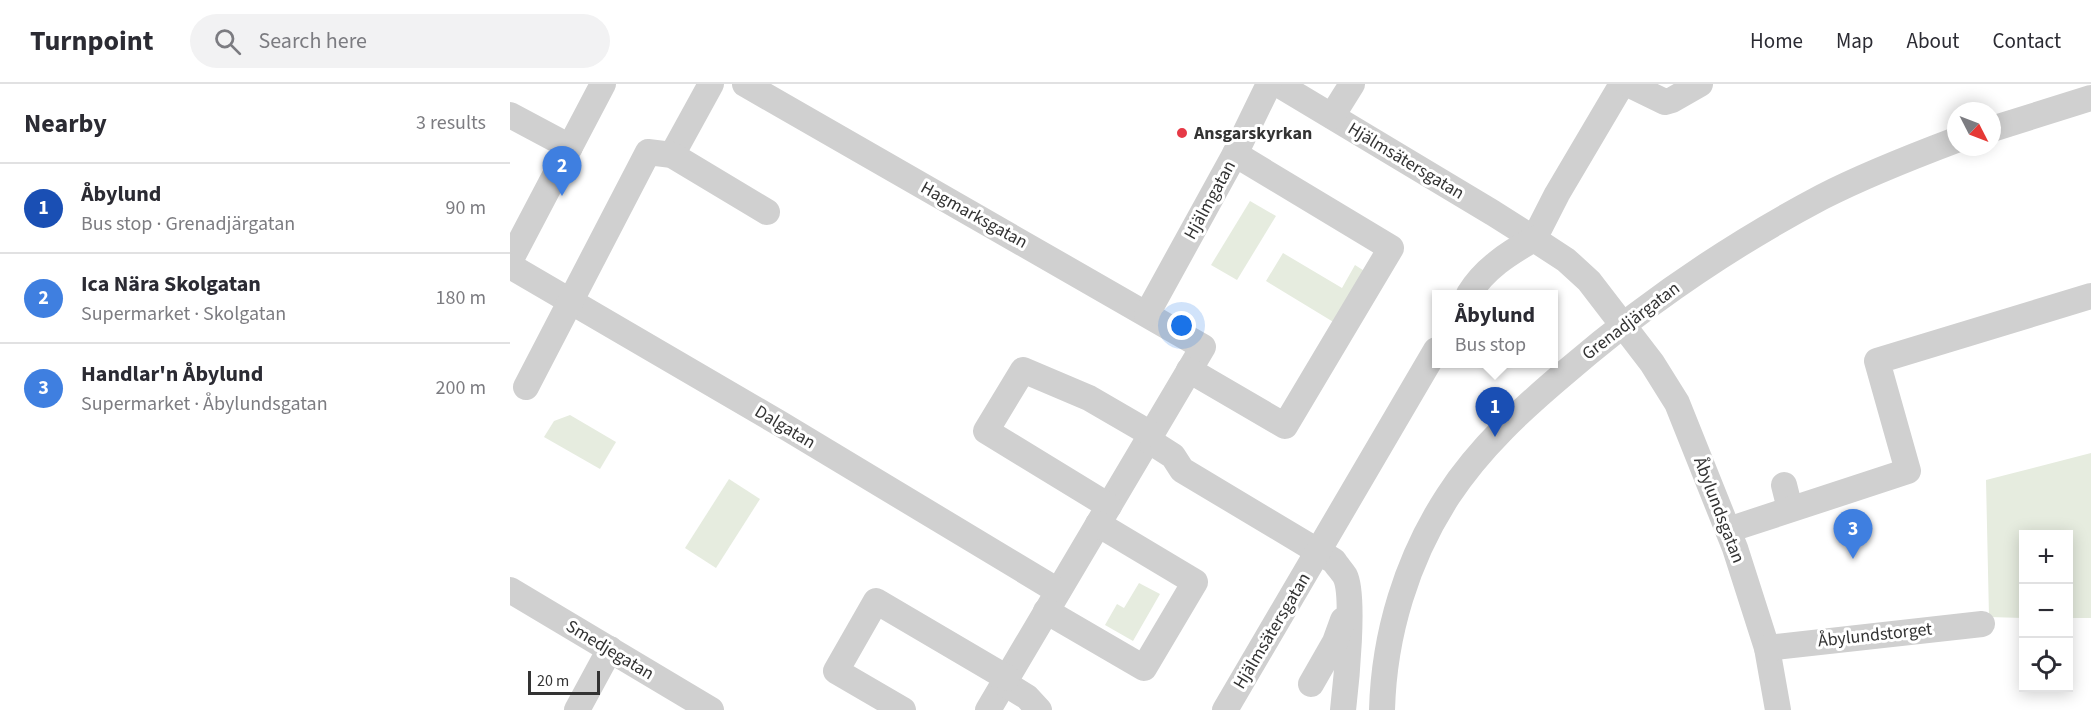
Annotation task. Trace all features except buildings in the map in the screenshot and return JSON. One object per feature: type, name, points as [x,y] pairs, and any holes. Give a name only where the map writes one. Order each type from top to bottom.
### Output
[{"type":"street","points":[[510,261],[603,84]]},
{"type":"street","points":[[672,155],[711,84]]},
{"type":"street","name":"Hagmarksgatan","points":[[745,84],[1203,347],[1189,370]]},
{"type":"street","name":"Hjälmgatan","points":[[1147,314],[1235,154],[1269,84]]},
{"type":"street","name":"Hjälmsätersgatan","points":[[1278,84],[1493,213],[1566,260],[1589,281],[1624,325]]},
{"type":"street","points":[[1332,116],[1352,84]]},
{"type":"street","points":[[1472,290],[1478,280],[1502,259],[1534,239],[1557,194],[1622,84]]},
{"type":"street","points":[[1628,84],[1665,102],[1700,84]]},
{"type":"street","points":[[2001,126],[2091,99]]},
{"type":"street","points":[[510,114],[570,147]]},
{"type":"street","name":"Grenadjärgatan","points":[[1382,710],[1386,655],[1404,588],[1419,549],[1448,496],[1468,468],[1515,417],[1624,325],[1664,295],[1728,253],[1823,196],[1891,165],[1947,143]]},
{"type":"street","points":[[526,387],[648,152],[672,155],[767,212]]},
{"type":"street","points":[[988,710],[1189,370],[1285,426],[1391,248],[1235,154]]},
{"type":"street","name":"Dalgatan","points":[[510,266],[849,465],[1052,601],[1144,668],[1195,582],[1103,515]]},
{"type":"street","points":[[1728,530],[1787,497],[1908,471],[1877,361],[2091,296]]},
{"type":"street","name":"Åbylundsgatan","points":[[1624,325],[1677,402],[1728,530],[1767,648],[1778,710]]},
{"type":"street","name":"Hjälmsätersgatan","points":[[1225,710],[1432,358]]},
{"type":"street","name":"Hjälmsätersgatan","points":[[1103,515],[986,431],[1023,370],[1089,398],[1150,437],[1173,456],[1182,470],[1318,552]]},
{"type":"street","points":[[1318,552],[1334,561],[1345,575],[1350,603],[1347,682],[1343,710]]},
{"type":"street","name":"Smedjegatan","points":[[510,590],[711,710]]},
{"type":"street","points":[[903,710],[836,671],[876,602],[1005,680],[1027,697],[1039,710]]},
{"type":"street","points":[[1311,684],[1335,642],[1350,603]]},
{"type":"street","name":"Åbylundstorget","points":[[1767,648],[1982,624]]},
{"type":"street","points":[[576,710],[610,649]]},
{"type":"shaded area","points":[[1250,201],[1276,216],[1237,280],[1211,265]]},
{"type":"shaded area","points":[[1283,253],[1342,288],[1355,265],[1366,272],[1335,323],[1266,281]]},
{"type":"shaded area","points":[[570,415],[616,442],[600,469],[544,437],[554,421]]},
{"type":"shaded area","points":[[2091,453],[2091,618],[2073,618],[2073,530],[2019,530],[2019,618],[1989,617],[1986,480]]},
{"type":"shaded area","points":[[729,479],[760,499],[716,568],[685,548]]},
{"type":"shaded area","points":[[1139,583],[1160,594],[1133,641],[1105,625],[1117,604],[1124,608]]},
{"type":"place","name":"Ansgarskyrkan","points":[[1182,133]]},
{"type":"place","name":"Ica Nära Skolgatan","points":[[562,196]]},
{"type":"place","name":"Åbylund","points":[[1495,437]]},
{"type":"place","name":"Handlar'n Åbylund","points":[[1853,559]]}]
